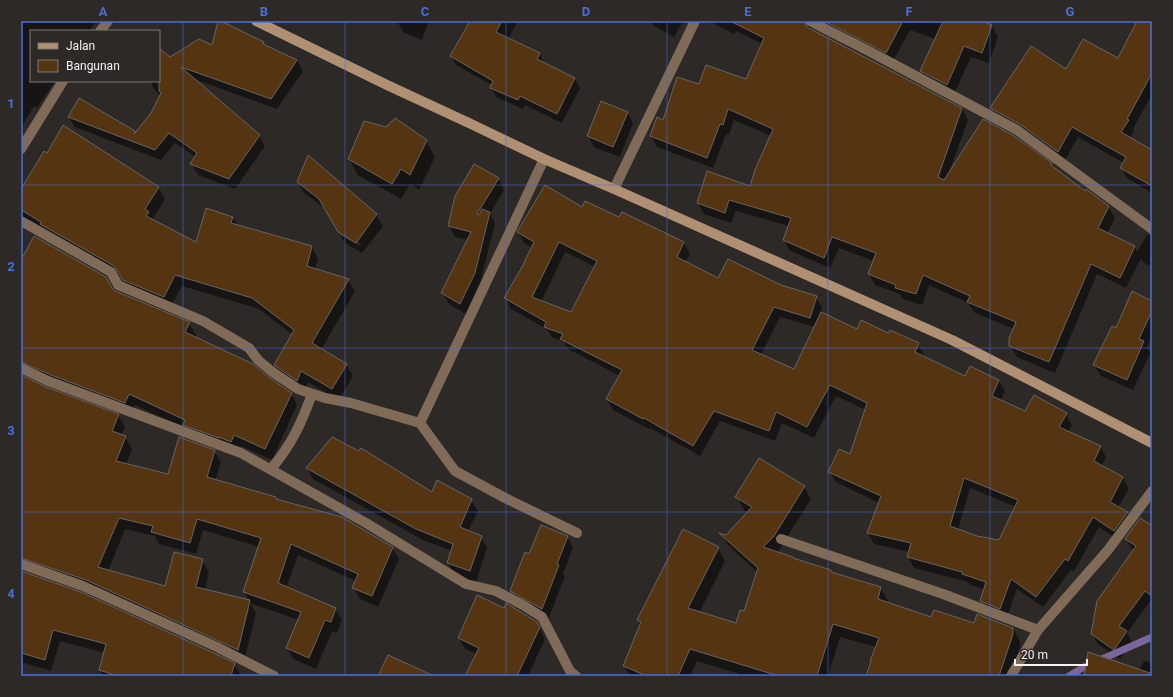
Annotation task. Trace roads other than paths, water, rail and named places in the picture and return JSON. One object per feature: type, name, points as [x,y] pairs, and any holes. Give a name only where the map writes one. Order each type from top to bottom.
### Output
[{"type":"main road","points":[[256,21],[544,159],[952,340],[1152,443]]},
{"type":"street","points":[[101,30],[108,21]]},
{"type":"street","points":[[614,189],[695,21]]},
{"type":"street","points":[[810,21],[1016,130],[1152,229]]},
{"type":"street","points":[[21,149],[62,82]]},
{"type":"street","points":[[420,422],[544,159]]},
{"type":"street","points":[[21,221],[111,272],[118,284],[202,321],[249,348],[258,360],[298,389],[325,398],[351,403],[420,422],[455,471],[507,499],[577,533]]},
{"type":"street","points":[[21,368],[48,381],[241,453],[366,523],[466,584],[496,591],[523,605],[542,618],[570,671],[576,676]]},
{"type":"street","points":[[271,469],[286,451],[301,424],[312,394]]},
{"type":"street","points":[[1011,676],[1038,630],[1108,550],[1152,491]]},
{"type":"street","points":[[781,539],[943,594],[1038,630]]},
{"type":"street","points":[[21,564],[83,586],[217,647],[274,676]]},
{"type":"waterway","points":[[1069,676],[1084,667],[1152,637]]}]
